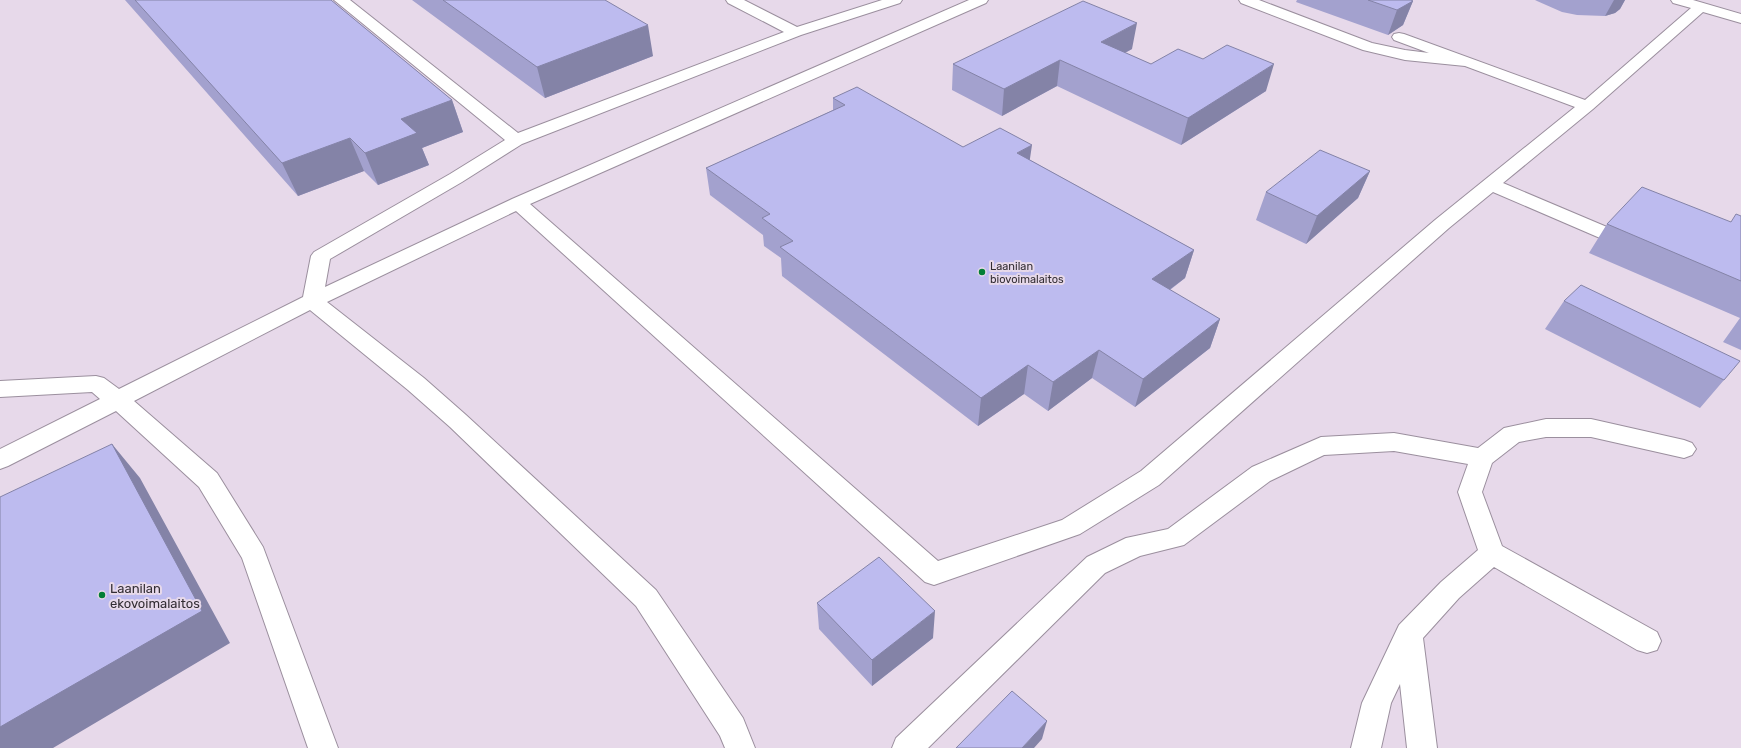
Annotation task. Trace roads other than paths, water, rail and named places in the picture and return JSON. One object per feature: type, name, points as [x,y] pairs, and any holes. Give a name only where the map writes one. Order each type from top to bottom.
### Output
[{"type":"lane","points":[[341,0],[516,140]]},
{"type":"lane","points":[[733,0],[796,32]]},
{"type":"lane","points":[[312,301],[321,256],[456,178],[516,140],[796,32],[874,8],[894,0]]},
{"type":"lane","points":[[0,460],[119,401],[312,301],[518,203],[981,0]]},
{"type":"lane","points":[[1246,0],[1380,50],[1405,55],[1467,62]]},
{"type":"lane","points":[[1678,0],[1741,19]]},
{"type":"lane","points":[[518,203],[934,574],[1071,527],[1150,478],[1304,343],[1490,184],[1587,106],[1701,7]]},
{"type":"lane","points":[[1399,37],[1587,106]]},
{"type":"lane","points":[[1490,184],[1607,234]]},
{"type":"lane","points":[[312,301],[416,384],[458,420],[646,598],[732,728],[740,748]]},
{"type":"lane","points":[[0,389],[96,384],[119,401],[208,480],[254,555],[323,748]]},
{"type":"lane","points":[[1648,641],[1492,553],[1470,492],[1482,458],[1512,434],[1546,428],[1591,428],[1684,449]]},
{"type":"lane","points":[[907,748],[1096,565],[1135,546],[1175,538],[1262,474],[1321,446],[1394,442],[1482,458]]},
{"type":"lane","points":[[1366,748],[1377,703],[1409,634],[1450,590],[1492,553]]},
{"type":"lane","points":[[1409,634],[1422,748]]},
{"type":"place","name":"Laanilan biovoimalaitos","points":[[982,272]]},
{"type":"place","name":"Laanilan ekovoimalaitos","points":[[102,595]]}]
